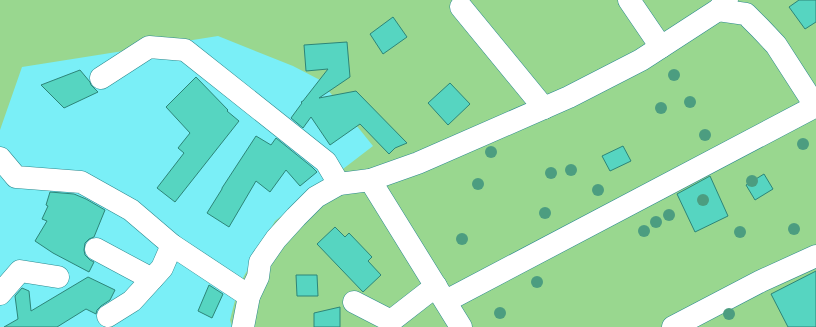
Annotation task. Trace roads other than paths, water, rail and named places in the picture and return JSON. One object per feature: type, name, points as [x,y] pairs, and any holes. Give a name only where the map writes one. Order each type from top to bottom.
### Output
[{"type":"street","points":[[628,0],[661,47]]},
{"type":"street","points":[[243,327],[249,296],[258,277],[260,262],[276,239],[316,197],[339,184],[370,180],[418,163],[569,97],[641,60],[722,5],[746,14],[776,45],[816,107],[441,293],[391,321],[354,302]]},
{"type":"street","points":[[461,7],[544,108]]},
{"type":"street","points":[[101,78],[149,47],[185,50],[326,162],[339,184]]},
{"type":"street","points":[[0,158],[8,178],[81,182],[131,210],[172,244],[249,296]]},
{"type":"street","points":[[370,180],[462,327]]},
{"type":"street","points":[[108,316],[132,301],[162,268],[172,244]]},
{"type":"street","points":[[96,249],[152,279]]},
{"type":"street","points":[[673,327],[761,281],[816,256]]},
{"type":"street","points":[[0,294],[20,271],[58,277]]}]
